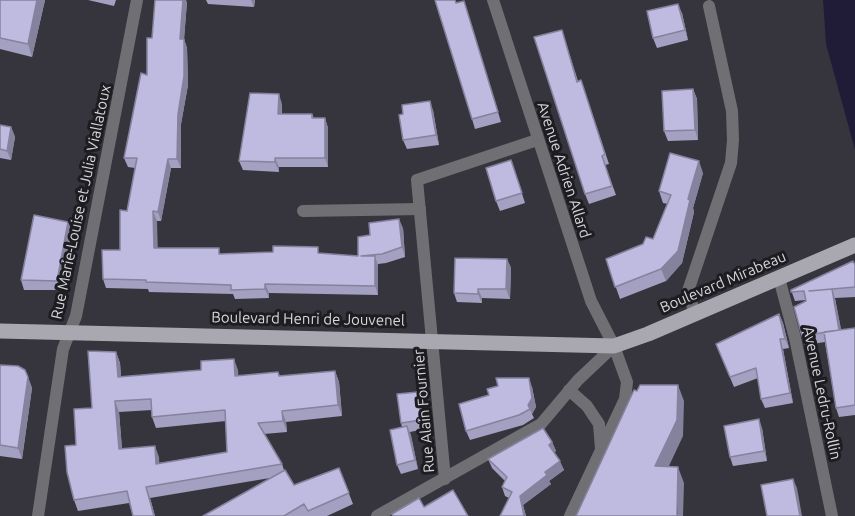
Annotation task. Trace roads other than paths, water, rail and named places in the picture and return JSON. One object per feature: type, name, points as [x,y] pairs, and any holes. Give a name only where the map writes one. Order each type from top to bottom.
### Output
[{"type":"main road","name":"Boulevard Mirabeau","points":[[614,346],[695,314],[850,247]]},
{"type":"main road","name":"Boulevard Henri de Jouvenel","points":[[0,330],[614,346]]},
{"type":"street","name":"Rue Marie-Louise et Julia Viallatoux","points":[[38,516],[63,349],[76,316],[137,0]]},
{"type":"street","name":"Avenue Adrien Allard","points":[[493,0],[591,301],[614,346],[627,382],[625,399],[570,516]]},
{"type":"street","points":[[695,314],[688,291],[731,163],[733,140],[730,99],[709,6]]},
{"type":"street","name":"Rue Alain Fournier","points":[[445,479],[417,180],[537,140]]},
{"type":"street","points":[[303,211],[420,209]]},
{"type":"street","name":"Avenue Ledru-Rollin","points":[[779,278],[795,338],[832,516]]},
{"type":"street","points":[[377,516],[541,424],[569,390],[614,346]]},
{"type":"street","points":[[569,390],[587,406],[599,424],[601,450]]}]
